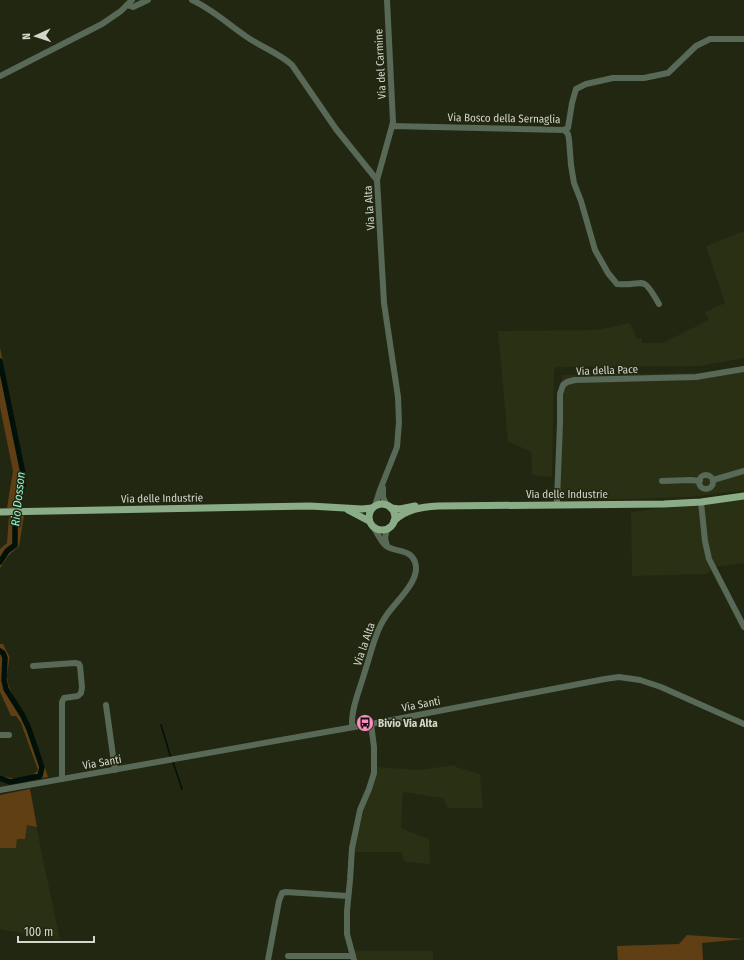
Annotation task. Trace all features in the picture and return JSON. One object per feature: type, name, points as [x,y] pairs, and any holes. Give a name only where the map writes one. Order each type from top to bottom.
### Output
[{"type":"main road","name":"Via delle Industrie","points":[[389,506],[400,508],[447,501],[661,500],[708,497],[744,492]]},
{"type":"main road","name":"Via delle Industrie","points":[[394,521],[402,514],[412,510],[444,505],[628,505],[701,502],[744,496]]},
{"type":"main road","points":[[378,504],[389,506],[394,514],[394,521],[387,529],[380,530],[371,524],[370,512],[373,507],[378,504]]},
{"type":"main road","name":"Via delle Industrie","points":[[0,512],[324,506],[362,509],[373,507]]},
{"type":"main road","name":"Via delle Industrie","points":[[324,506],[348,510],[371,524]]},
{"type":"street","points":[[0,76],[96,28],[113,17],[132,0]]},
{"type":"street","points":[[127,5],[133,7],[148,0]]},
{"type":"street","name":"Via la Alta","points":[[192,0],[210,10],[267,50],[284,57],[292,65],[336,129],[377,180],[384,303],[398,398],[400,422],[397,448],[388,470]]},
{"type":"street","name":"Via del Carmine","points":[[387,0],[392,126]]},
{"type":"street","name":"Via Bosco della Sernaglia","points":[[392,126],[564,130],[568,128],[574,94],[576,89],[581,86],[613,78],[644,78],[668,73],[696,46],[710,39],[744,39]]},
{"type":"street","points":[[377,180],[392,126]]},
{"type":"street","points":[[564,130],[568,134],[569,139],[574,183],[581,201],[595,250],[608,273],[617,284],[640,282],[646,284],[659,304]]},
{"type":"street","name":"Via della Pace","points":[[557,501],[560,394],[565,383],[575,380],[696,377],[744,369]]},
{"type":"street","points":[[388,470],[382,491],[383,499],[389,506]]},
{"type":"street","points":[[373,507],[388,470]]},
{"type":"street","points":[[713,480],[744,472]]},
{"type":"street","points":[[707,475],[711,476],[713,480],[712,486],[707,489],[701,487],[700,481],[701,477],[707,475]]},
{"type":"street","points":[[662,481],[700,481]]},
{"type":"street","points":[[701,502],[705,541],[709,559],[744,627]]},
{"type":"street","points":[[371,524],[383,543],[388,547]]},
{"type":"street","points":[[387,529],[385,538],[388,547]]},
{"type":"street","name":"Via la Alta","points":[[352,727],[352,717],[355,704],[376,636],[386,617],[416,576],[417,570],[415,561],[411,555],[404,551],[388,547]]},
{"type":"street","points":[[33,666],[75,663],[79,664],[80,666],[82,687],[81,693],[78,696],[64,698],[62,702],[62,780]]},
{"type":"street","name":"Via Santi","points":[[0,790],[371,724],[573,684],[619,678],[640,680],[661,687],[744,724]]},
{"type":"street","points":[[106,705],[115,770]]},
{"type":"street","points":[[288,956],[354,958],[347,934],[348,896],[352,848],[360,810],[374,773],[374,747],[371,724]]},
{"type":"street","points":[[0,735],[8,735]]},
{"type":"street","points":[[268,960],[279,900],[282,894],[286,892],[348,896]]},
{"type":"shaded area","points":[[744,231],[744,358],[700,366],[556,367],[554,371],[552,477],[532,475],[531,452],[508,441],[498,331],[598,330],[630,323],[637,339],[641,338],[642,343],[663,343],[709,320],[705,312],[725,303],[706,246]]},
{"type":"shaded area","points":[[0,348],[26,475],[25,488],[20,508],[7,508],[13,471],[0,407]]},
{"type":"shaded area","points":[[744,366],[744,490],[691,497],[560,499],[562,375],[700,373]]},
{"type":"shaded area","points":[[744,498],[744,563],[714,567],[707,574],[632,576],[631,512]]},
{"type":"shaded area","points":[[9,516],[24,516],[19,546],[8,556],[0,568],[0,549],[7,543]]},
{"type":"shaded area","points":[[0,644],[3,644],[10,658],[7,677],[10,689],[28,721],[48,777],[9,784],[0,780],[0,775],[15,779],[25,778],[34,774],[38,770],[21,723],[16,716],[11,716],[0,692]]},
{"type":"shaded area","points":[[455,765],[456,767],[480,774],[483,808],[448,808],[443,798],[403,792],[401,828],[429,839],[430,864],[405,862],[401,852],[354,852],[362,811],[375,778],[377,767],[419,770]]},
{"type":"shaded area","points":[[30,789],[37,827],[27,825],[25,839],[17,839],[16,848],[0,848],[0,795]]},
{"type":"shaded area","points":[[19,823],[36,826],[60,940],[0,929],[0,848],[16,847]]},
{"type":"shaded area","points":[[687,935],[744,939],[702,943],[703,960],[618,960],[617,946],[679,944]]},
{"type":"shaded area","points":[[355,951],[433,951],[433,960],[357,960]]},
{"type":"waterway","name":"Rio Dosson","points":[[0,361],[23,473],[23,485],[15,520],[15,545],[7,551],[0,562]]},
{"type":"waterway","name":"Rio Dosson","points":[[0,651],[3,653],[5,658],[4,680],[6,689],[23,716],[42,767],[40,776],[10,782],[0,778]]},
{"type":"waterway","points":[[161,725],[171,758]]},
{"type":"waterway","points":[[173,762],[182,789]]},
{"type":"place","name":"Bivio Via Alta","points":[[365,723]]}]
